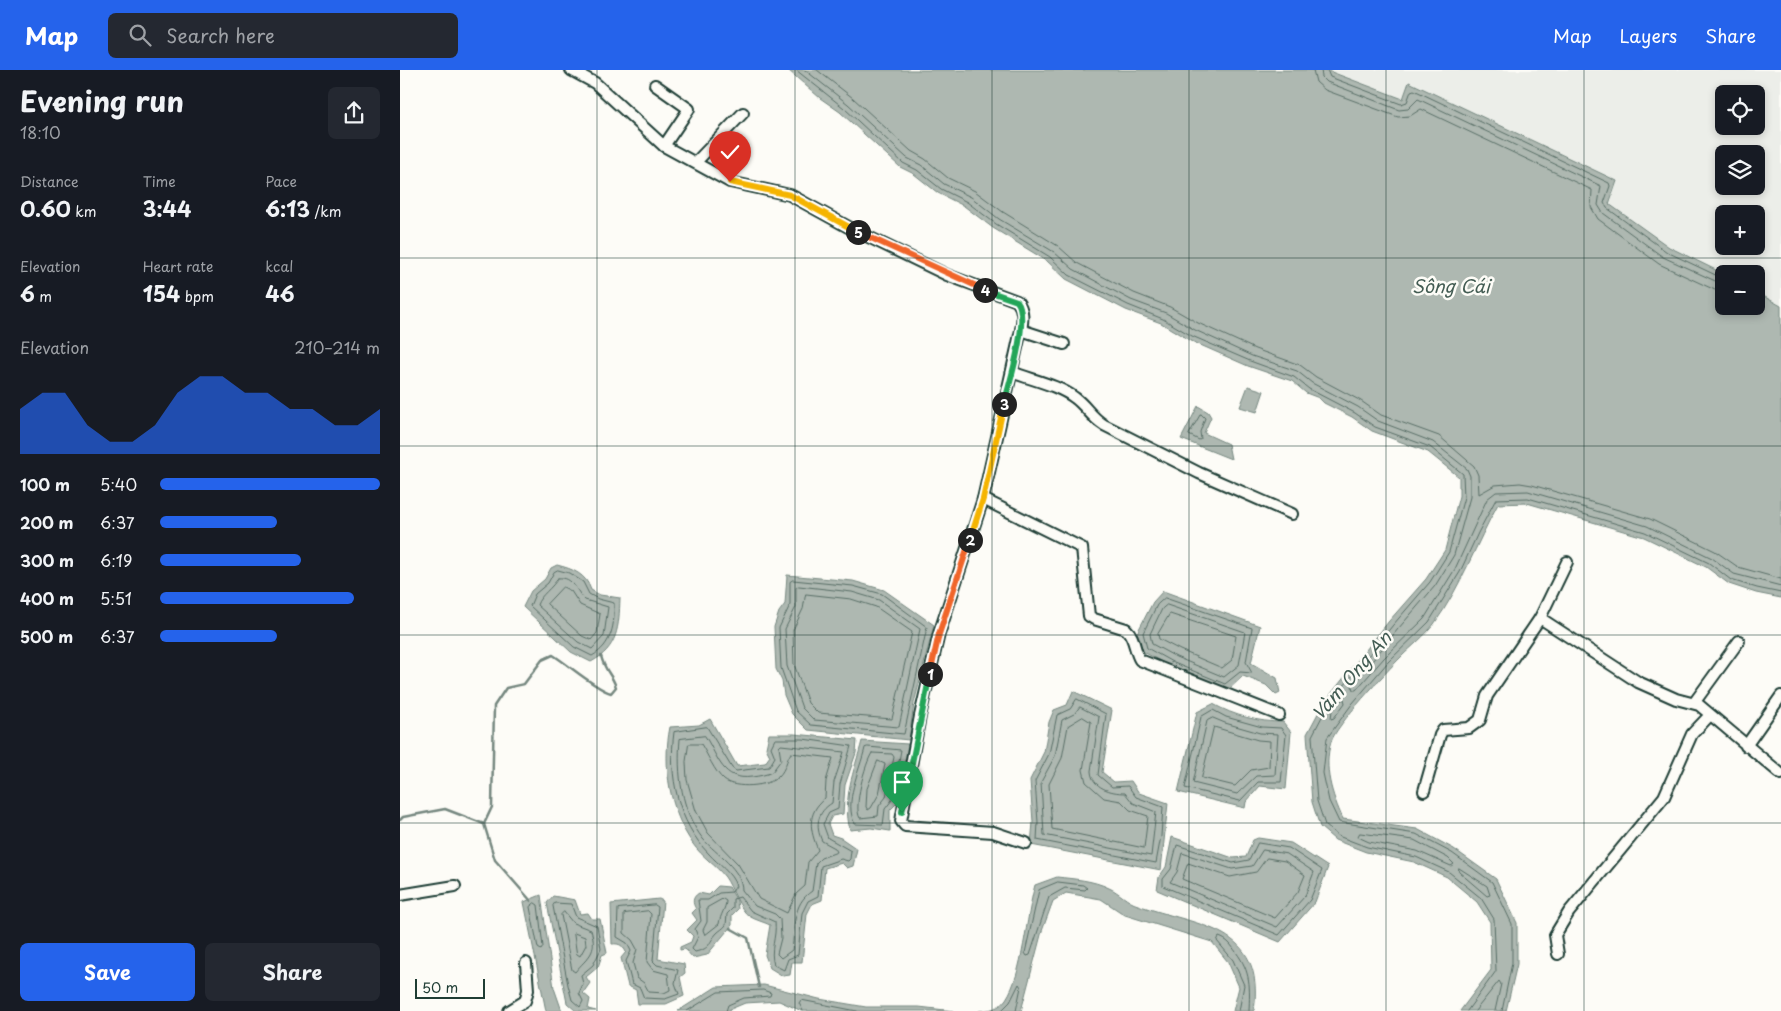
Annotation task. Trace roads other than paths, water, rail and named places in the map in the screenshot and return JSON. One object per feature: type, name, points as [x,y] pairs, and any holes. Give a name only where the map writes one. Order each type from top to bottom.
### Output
[{"type":"street","points":[[571,70],[595,83],[664,146],[730,182],[790,195],[852,229],[947,275],[1017,301],[1022,311],[1021,330],[1012,372],[983,499],[939,634],[920,716],[901,821],[905,826],[993,832],[1026,843]]},
{"type":"street","points":[[655,85],[689,109],[664,146]]},
{"type":"street","points":[[696,162],[743,113]]},
{"type":"street","points":[[1021,330],[1064,344]]},
{"type":"street","points":[[1012,372],[1069,393],[1077,399],[1093,419],[1104,425],[1199,474],[1292,514]]},
{"type":"street","points":[[983,499],[1082,548],[1089,616],[1130,632],[1134,651],[1140,660],[1149,666],[1279,715]]},
{"type":"street","points":[[1424,791],[1443,730],[1469,728],[1480,720],[1487,696],[1540,618],[1567,562]]},
{"type":"street","points":[[1540,618],[1638,682],[1676,699],[1694,704],[1781,774]]},
{"type":"street","points":[[1694,704],[1739,641]]},
{"type":"street","points":[[1746,746],[1781,696]]},
{"type":"street","points":[[1558,954],[1555,935],[1569,912],[1664,797],[1690,739],[1710,715]]},
{"type":"street","points":[[400,895],[455,886]]},
{"type":"street","points":[[509,1011],[525,1001],[528,990],[526,963]]},
{"type":"water","name":"Sông Cái","points":[[788,70],[1326,70],[1403,99],[1409,82],[1617,181],[1609,204],[1669,247],[1715,270],[1715,315],[1765,315],[1765,297],[1781,306],[1781,598],[1756,593],[1729,584],[1706,567],[1644,537],[1527,503],[1498,504],[1444,610],[1423,637],[1394,664],[1363,698],[1342,724],[1331,742],[1328,771],[1335,801],[1343,819],[1417,829],[1454,849],[1496,879],[1517,923],[1517,964],[1506,1011],[1460,1011],[1491,970],[1490,922],[1477,902],[1447,877],[1414,862],[1366,852],[1335,840],[1320,827],[1312,802],[1307,734],[1323,704],[1389,621],[1426,579],[1445,550],[1459,496],[1459,477],[1428,452],[1372,431],[1352,417],[1324,403],[1319,398],[1306,393],[1292,381],[1248,366],[1189,340],[1161,323],[1126,310],[1066,279],[1047,261],[993,228],[964,206],[938,193],[914,174],[900,167],[840,112],[820,98]]},
{"type":"water","points":[[1248,386],[1264,391],[1257,412],[1240,407]]},
{"type":"water","points":[[1198,406],[1208,412],[1211,417],[1204,433],[1228,444],[1231,459],[1181,439]]},
{"type":"water","points":[[557,565],[578,573],[586,580],[591,590],[600,595],[620,598],[618,627],[612,643],[607,650],[591,662],[571,652],[523,607],[531,591],[545,579],[551,568]]},
{"type":"water","points":[[787,575],[853,581],[884,590],[934,625],[914,703],[909,740],[808,730],[792,714],[784,695],[782,681],[776,669],[774,627],[779,612],[785,604]]},
{"type":"water","points":[[1163,591],[1260,626],[1251,663],[1277,678],[1280,693],[1276,695],[1266,685],[1243,676],[1227,691],[1171,667],[1142,651],[1137,633],[1153,602]]},
{"type":"water","points":[[1073,691],[1112,710],[1102,772],[1114,782],[1131,781],[1139,793],[1168,803],[1161,870],[1031,845],[1033,822],[1030,780],[1044,752],[1049,722],[1054,710],[1067,705]]},
{"type":"water","points":[[1213,704],[1247,718],[1283,722],[1291,732],[1286,789],[1260,786],[1246,802],[1245,808],[1178,792],[1197,712]]},
{"type":"water","points":[[710,719],[737,766],[765,763],[770,756],[766,748],[769,734],[794,734],[857,740],[856,753],[845,785],[843,814],[832,816],[828,824],[832,835],[841,838],[857,849],[853,866],[847,868],[842,863],[825,868],[822,900],[812,904],[807,914],[802,962],[792,962],[790,975],[783,976],[770,968],[765,955],[770,925],[746,913],[739,904],[725,877],[693,844],[685,831],[674,803],[670,788],[667,757],[670,727],[699,725]]},
{"type":"water","points":[[862,741],[908,744],[897,803],[890,810],[890,831],[871,828],[850,830],[847,807],[848,796]]},
{"type":"water","points":[[1172,837],[1233,858],[1246,857],[1253,840],[1258,838],[1291,843],[1328,867],[1315,902],[1280,942],[1157,890],[1159,877],[1166,867]]},
{"type":"water","points":[[1057,877],[1103,885],[1134,904],[1204,926],[1223,934],[1238,945],[1249,961],[1255,983],[1254,1011],[1233,1011],[1239,987],[1228,962],[1212,942],[1125,915],[1101,899],[1066,893],[1053,901],[1042,931],[1021,1011],[979,1011],[997,1007],[1006,999],[1012,988],[1020,960],[1035,885]]},
{"type":"water","points":[[718,886],[729,887],[737,901],[738,909],[732,915],[732,925],[707,955],[693,958],[685,949],[680,950],[680,947],[691,942],[693,936],[687,930],[697,920],[692,913],[696,909],[693,902],[694,898],[699,893],[709,895]]},
{"type":"water","points":[[541,895],[554,988],[562,1011],[546,1011],[524,902]]},
{"type":"water","points":[[553,896],[575,900],[580,914],[588,913],[592,919],[600,919],[607,953],[602,955],[598,967],[586,977],[590,983],[583,993],[590,999],[588,1009],[596,1011],[576,1011],[567,1003],[547,903]]},
{"type":"water","points":[[659,899],[663,901],[658,959],[684,964],[685,973],[680,977],[684,996],[666,1004],[638,1004],[636,990],[628,986],[621,958],[626,952],[621,945],[612,944],[611,904]]},
{"type":"water","points":[[764,985],[819,999],[866,1007],[919,1007],[954,1011],[802,1011],[779,1001],[745,1003],[726,1011],[678,1011],[716,987]]},
{"type":"waterway","points":[[484,824],[492,807],[494,706],[506,688],[524,684],[542,660],[553,655],[590,682],[611,693],[616,687],[604,666],[601,656]]},
{"type":"waterway","points":[[400,820],[403,817],[445,809],[484,824],[495,860],[531,901]]},
{"type":"waterway","points":[[730,928],[748,938],[759,987]]},
{"type":"water label","name":"Vàm Ong An","points":[[1351,675]]}]
